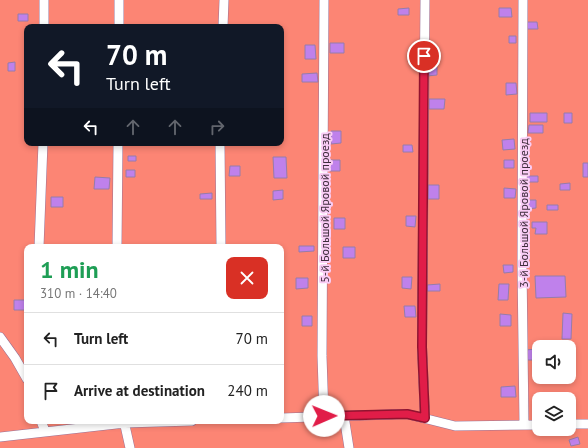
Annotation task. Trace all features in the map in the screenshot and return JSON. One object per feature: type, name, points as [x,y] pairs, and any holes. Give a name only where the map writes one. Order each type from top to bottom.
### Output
[{"type":"street","points":[[44,0],[44,24]]},
{"type":"street","points":[[119,0],[119,24]]},
{"type":"street","points":[[223,24],[224,0]]},
{"type":"street","name":"5-й Большой Яровой проезд","points":[[324,0],[322,356],[324,416]]},
{"type":"street","points":[[425,0],[422,339],[425,418]]},
{"type":"street","name":"3-й Большой Яровой проезд","points":[[524,0],[522,265],[524,425]]},
{"type":"street","points":[[39,244],[43,146]]},
{"type":"street","points":[[117,244],[118,146]]},
{"type":"street","points":[[220,146],[221,244]]},
{"type":"street","points":[[0,337],[16,358],[24,373]]},
{"type":"street","points":[[284,418],[407,414],[455,426],[532,425]]},
{"type":"street","points":[[344,416],[349,448]]},
{"type":"street","points":[[42,424],[45,431]]},
{"type":"street","points":[[0,437],[107,424]]},
{"type":"street","points":[[125,424],[130,448]]},
{"type":"street","points":[[576,424],[588,424]]},
{"type":"shaded area","points":[[0,0],[588,0],[588,448],[0,448]]},
{"type":"building","points":[[409,8],[409,15],[398,15],[398,9]]},
{"type":"building","points":[[499,8],[511,8],[512,17],[499,17]]},
{"type":"building","points":[[18,14],[28,14],[28,21],[18,21]]},
{"type":"building","points":[[526,22],[537,22],[538,29],[526,29]]},
{"type":"building","points":[[509,36],[516,36],[516,43],[509,43]]},
{"type":"building","points":[[330,43],[344,43],[344,53],[330,53]]},
{"type":"building","points":[[305,45],[315,45],[316,59],[305,59]]},
{"type":"building","points":[[437,46],[437,63],[427,63],[426,47]]},
{"type":"building","points":[[15,62],[15,71],[8,71],[8,63]]},
{"type":"building","points":[[427,67],[437,67],[437,75],[427,76]]},
{"type":"building","points":[[317,73],[318,82],[302,82],[302,74]]},
{"type":"building","points":[[506,83],[516,83],[517,94],[506,95]]},
{"type":"building","points":[[429,99],[445,99],[444,109],[429,109]]},
{"type":"building","points":[[530,113],[547,113],[547,122],[530,122]]},
{"type":"building","points":[[564,113],[572,113],[572,123],[564,123]]},
{"type":"building","points":[[529,125],[543,125],[543,133],[528,133]]},
{"type":"building","points":[[331,131],[341,131],[341,143],[331,144]]},
{"type":"building","points":[[514,139],[515,149],[503,150],[502,140]]},
{"type":"building","points":[[403,145],[412,145],[413,152],[403,152]]},
{"type":"building","points":[[128,156],[136,156],[136,161],[128,161]]},
{"type":"building","points":[[273,157],[286,157],[287,178],[274,178]]},
{"type":"building","points":[[328,160],[340,160],[340,171],[329,171]]},
{"type":"building","points":[[504,160],[514,160],[514,168],[504,168]]},
{"type":"building","points":[[583,163],[588,163],[588,177],[583,177]]},
{"type":"building","points":[[230,166],[240,166],[240,176],[229,176]]},
{"type":"building","points":[[126,170],[135,170],[135,177],[126,177]]},
{"type":"building","points":[[525,176],[538,176],[538,182],[525,182]]},
{"type":"building","points":[[95,177],[110,178],[109,189],[94,189]]},
{"type":"building","points":[[570,183],[570,190],[560,190],[560,184]]},
{"type":"building","points":[[428,185],[439,185],[439,199],[428,199]]},
{"type":"building","points":[[504,188],[516,189],[515,198],[504,198]]},
{"type":"building","points":[[283,190],[283,199],[273,200],[273,191]]},
{"type":"building","points":[[212,193],[212,199],[200,199],[200,194]]},
{"type":"building","points":[[51,197],[63,197],[63,207],[51,207]]},
{"type":"building","points":[[526,200],[536,200],[536,208],[526,209]]},
{"type":"building","points":[[547,205],[558,205],[558,210],[547,210]]},
{"type":"building","points":[[406,216],[416,216],[415,227],[406,226]]},
{"type":"building","points":[[334,218],[345,218],[345,229],[334,229]]},
{"type":"building","points":[[532,222],[547,222],[547,234],[535,234],[536,228],[532,228]]},
{"type":"building","points":[[299,246],[314,246],[314,251],[299,252]]},
{"type":"building","points":[[343,247],[355,247],[355,258],[343,258]]},
{"type":"building","points":[[503,265],[513,265],[513,272],[504,273]]},
{"type":"building","points":[[535,276],[565,276],[566,297],[536,298]]},
{"type":"building","points":[[402,277],[412,277],[411,289],[402,288]]},
{"type":"building","points":[[296,278],[308,278],[308,288],[296,289]]},
{"type":"building","points":[[440,284],[440,291],[427,291],[427,285]]},
{"type":"building","points":[[499,284],[509,284],[508,300],[498,300]]},
{"type":"building","points":[[14,300],[24,300],[24,310],[14,310]]},
{"type":"building","points":[[404,306],[415,306],[416,317],[405,317]]},
{"type":"building","points":[[563,313],[572,314],[571,339],[562,339]]},
{"type":"building","points":[[500,314],[511,315],[511,326],[500,326]]},
{"type":"building","points":[[302,316],[312,316],[312,326],[302,326]]},
{"type":"building","points":[[532,349],[532,360],[526,360],[526,350]]},
{"type":"building","points":[[515,386],[516,397],[501,397],[501,387]]},
{"type":"building","points":[[578,437],[580,444],[571,446],[569,440]]},
{"type":"route","points":[[324,416],[407,414],[425,418],[422,347],[424,56]]}]
